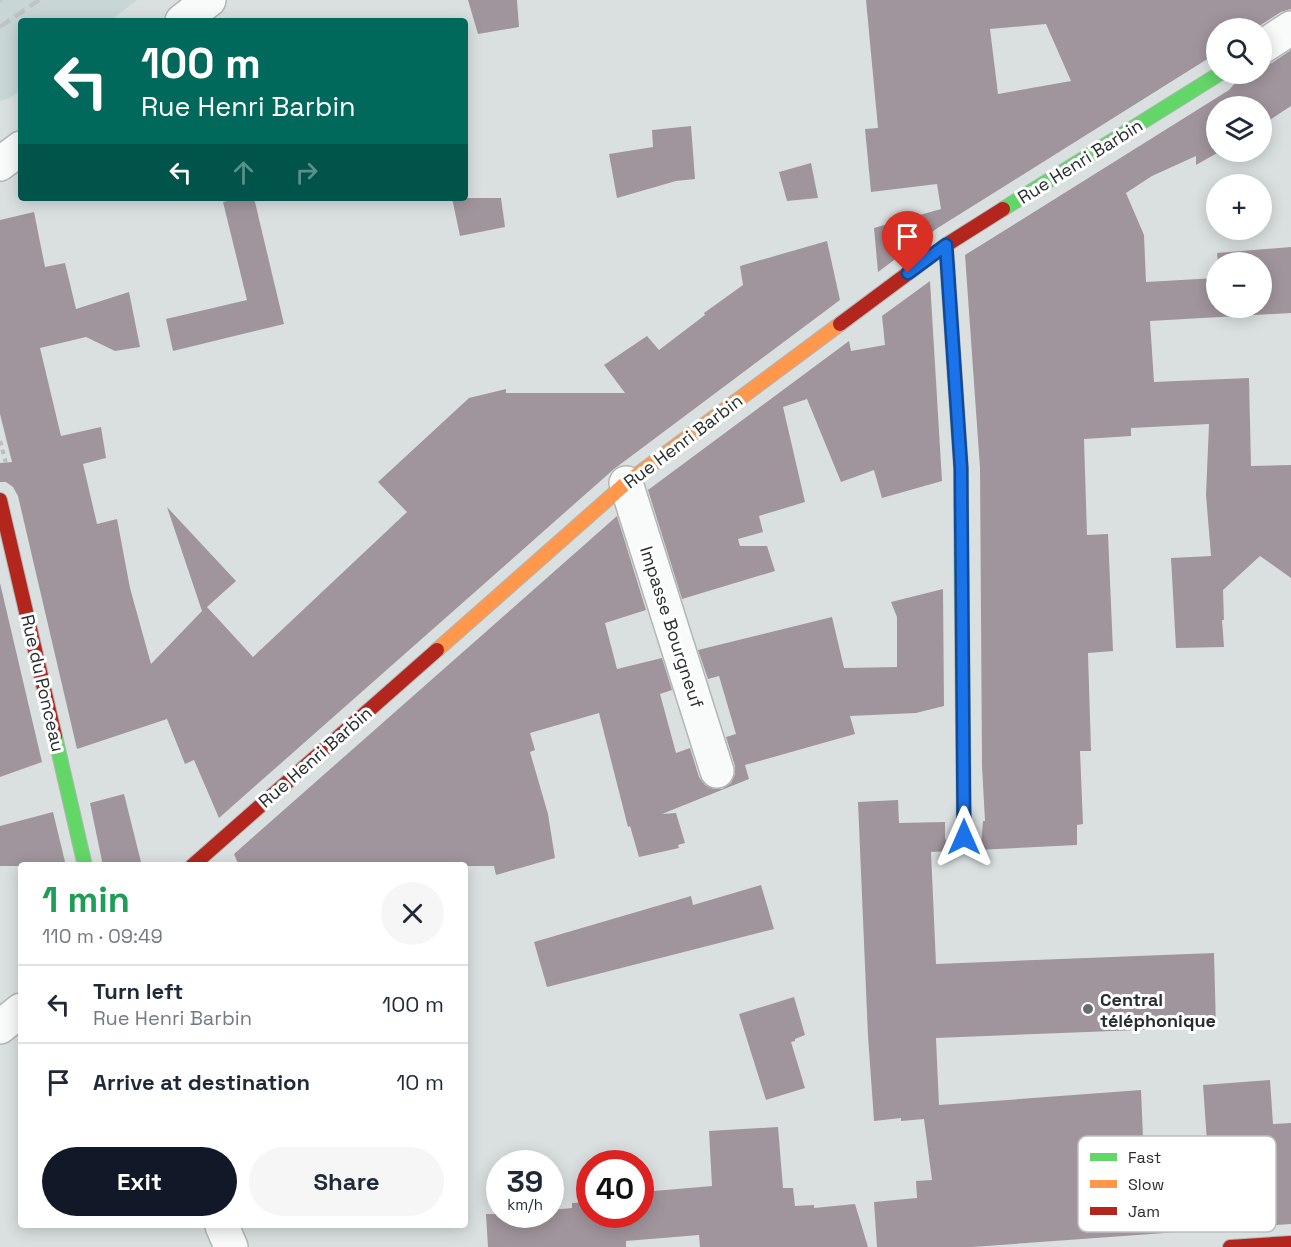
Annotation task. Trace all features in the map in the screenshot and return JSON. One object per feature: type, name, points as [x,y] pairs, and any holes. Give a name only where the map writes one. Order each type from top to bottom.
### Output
[{"type":"street","points":[[186,18],[208,0]]},
{"type":"street","points":[[1272,40],[1291,28]]},
{"type":"street","name":"Rue Henri Barbin","points":[[197,862],[626,483],[946,245],[1206,82]]},
{"type":"street","points":[[0,164],[18,150]]},
{"type":"street","points":[[946,245],[961,468],[964,837]]},
{"type":"street","name":"Impasse Bourgneuf","points":[[626,483],[717,771]]},
{"type":"street","name":"Rue du Ponceau","points":[[0,500],[84,862]]},
{"type":"street","points":[[0,1027],[18,1012]]},
{"type":"street","points":[[223,1228],[231,1247]]},
{"type":"street","points":[[1230,1247],[1291,1243]]},
{"type":"shaded area","points":[[0,0],[137,0],[114,18],[18,18],[18,92],[0,101]]},
{"type":"building","points":[[468,0],[517,0],[519,27],[478,34]]},
{"type":"building","points":[[866,0],[1291,0],[1291,9],[1272,18],[1206,18],[1206,60],[936,229],[878,272],[874,228],[941,209],[937,184],[871,192],[865,129],[878,128]],"holes":[[[1046,24],[1071,81],[998,94],[990,29]]]},
{"type":"building","points":[[1291,50],[1291,106],[1272,118],[1272,96],[1219,96],[1234,84],[1272,84],[1272,63]]},
{"type":"building","points":[[1206,104],[1206,159],[1196,165],[1196,156],[1152,176],[1126,193],[1144,235],[1146,282],[1206,279],[1206,318],[1150,321],[1154,382],[1249,378],[1251,466],[1291,465],[1291,578],[1260,556],[1223,590],[1224,647],[1176,648],[1171,558],[1211,556],[1206,495],[1209,424],[1131,428],[1131,436],[1084,439],[1087,535],[1108,534],[1113,651],[1088,653],[1091,751],[1080,751],[1083,824],[1077,825],[1077,845],[977,850],[981,846],[983,821],[985,821],[982,766],[980,468],[965,255]]},
{"type":"building","points":[[691,126],[695,179],[676,181],[617,198],[609,154],[653,147],[652,130]]},
{"type":"building","points":[[811,163],[818,198],[787,201],[779,172]]},
{"type":"building","points":[[468,198],[501,198],[505,227],[460,236],[453,201],[468,201]]},
{"type":"building","points":[[255,201],[284,324],[173,351],[166,319],[247,300],[223,202]]},
{"type":"building","points":[[34,212],[45,267],[65,263],[76,309],[129,292],[140,347],[115,351],[86,337],[40,348],[61,436],[101,427],[106,458],[83,464],[97,524],[117,519],[130,588],[151,664],[202,611],[167,507],[236,581],[207,607],[253,657],[407,512],[378,482],[469,398],[506,389],[506,393],[625,393],[604,365],[647,336],[659,350],[743,285],[740,266],[827,241],[840,300],[614,469],[219,818],[194,760],[185,764],[167,719],[77,749],[18,496],[13,487],[6,482],[0,482],[0,463],[12,462],[0,414],[0,220]]},
{"type":"building","points":[[1291,247],[1291,313],[1272,314],[1272,252],[1229,252]]},
{"type":"building","points":[[930,281],[942,481],[882,498],[874,470],[841,482],[807,399],[783,407],[805,502],[759,516],[763,532],[738,539],[740,546],[767,546],[775,571],[682,599],[648,490],[849,341],[851,351],[885,345],[882,316]]},
{"type":"building","points":[[617,516],[646,610],[605,623],[617,669],[662,658],[672,690],[660,694],[676,753],[690,748],[699,777],[705,785],[714,789],[722,789],[731,783],[735,774],[735,766],[726,737],[736,734],[719,676],[708,679],[698,650],[832,617],[844,668],[897,667],[897,617],[891,602],[943,589],[944,706],[916,713],[850,716],[855,734],[745,765],[749,779],[662,814],[676,813],[685,843],[678,845],[679,848],[639,857],[630,826],[628,827],[599,713],[530,733],[535,750],[530,752],[548,814],[555,858],[496,875],[494,866],[468,866],[468,862],[237,862],[234,854]]},
{"type":"building","points":[[0,583],[42,762],[0,777]]},
{"type":"building","points":[[124,794],[141,862],[102,862],[90,803]]},
{"type":"building","points":[[898,800],[899,823],[945,822],[945,838],[952,851],[931,852],[936,964],[1214,953],[1216,1027],[936,1038],[939,1105],[1141,1090],[1143,1136],[1078,1136],[1078,1232],[1180,1232],[972,1247],[877,1247],[874,1202],[917,1198],[916,1181],[932,1180],[924,1119],[901,1121],[901,1118],[874,1121],[858,802]]},
{"type":"building","points":[[53,812],[65,862],[18,862],[18,866],[0,866],[0,826]]},
{"type":"building","points":[[761,885],[774,929],[547,987],[534,942],[691,896],[693,905]]},
{"type":"building","points":[[794,997],[805,1035],[791,1042],[805,1088],[766,1100],[739,1014]]},
{"type":"building","points":[[1270,1080],[1273,1124],[1291,1123],[1291,1224],[1276,1225],[1276,1136],[1207,1136],[1203,1085]]},
{"type":"building","points":[[778,1127],[783,1188],[793,1188],[795,1206],[814,1205],[814,1208],[855,1204],[868,1247],[700,1247],[699,1235],[626,1241],[626,1247],[488,1247],[487,1228],[564,1228],[564,1209],[572,1208],[572,1203],[576,1203],[576,1228],[654,1228],[654,1191],[712,1186],[709,1131]]},
{"type":"railway","points":[[0,27],[39,0]]},
{"type":"traffic: fast","points":[[1003,209],[1206,82]]},
{"type":"traffic: fast","points":[[961,507],[964,837]]},
{"type":"traffic: fast","points":[[55,736],[84,862]]},
{"type":"traffic: slow","points":[[437,650],[626,483],[840,324]]},
{"type":"traffic: jam","points":[[840,324],[946,245],[1003,209]]},
{"type":"traffic: jam","points":[[946,245],[961,468],[961,507]]},
{"type":"traffic: jam","points":[[0,500],[55,736]]},
{"type":"traffic: jam","points":[[197,862],[437,650]]},
{"type":"traffic: jam","points":[[1230,1247],[1291,1243]]},
{"type":"place","name":"Central téléphonique","points":[[1088,1009]]},
{"type":"route","points":[[908,273],[946,245],[961,468],[964,837]]}]
